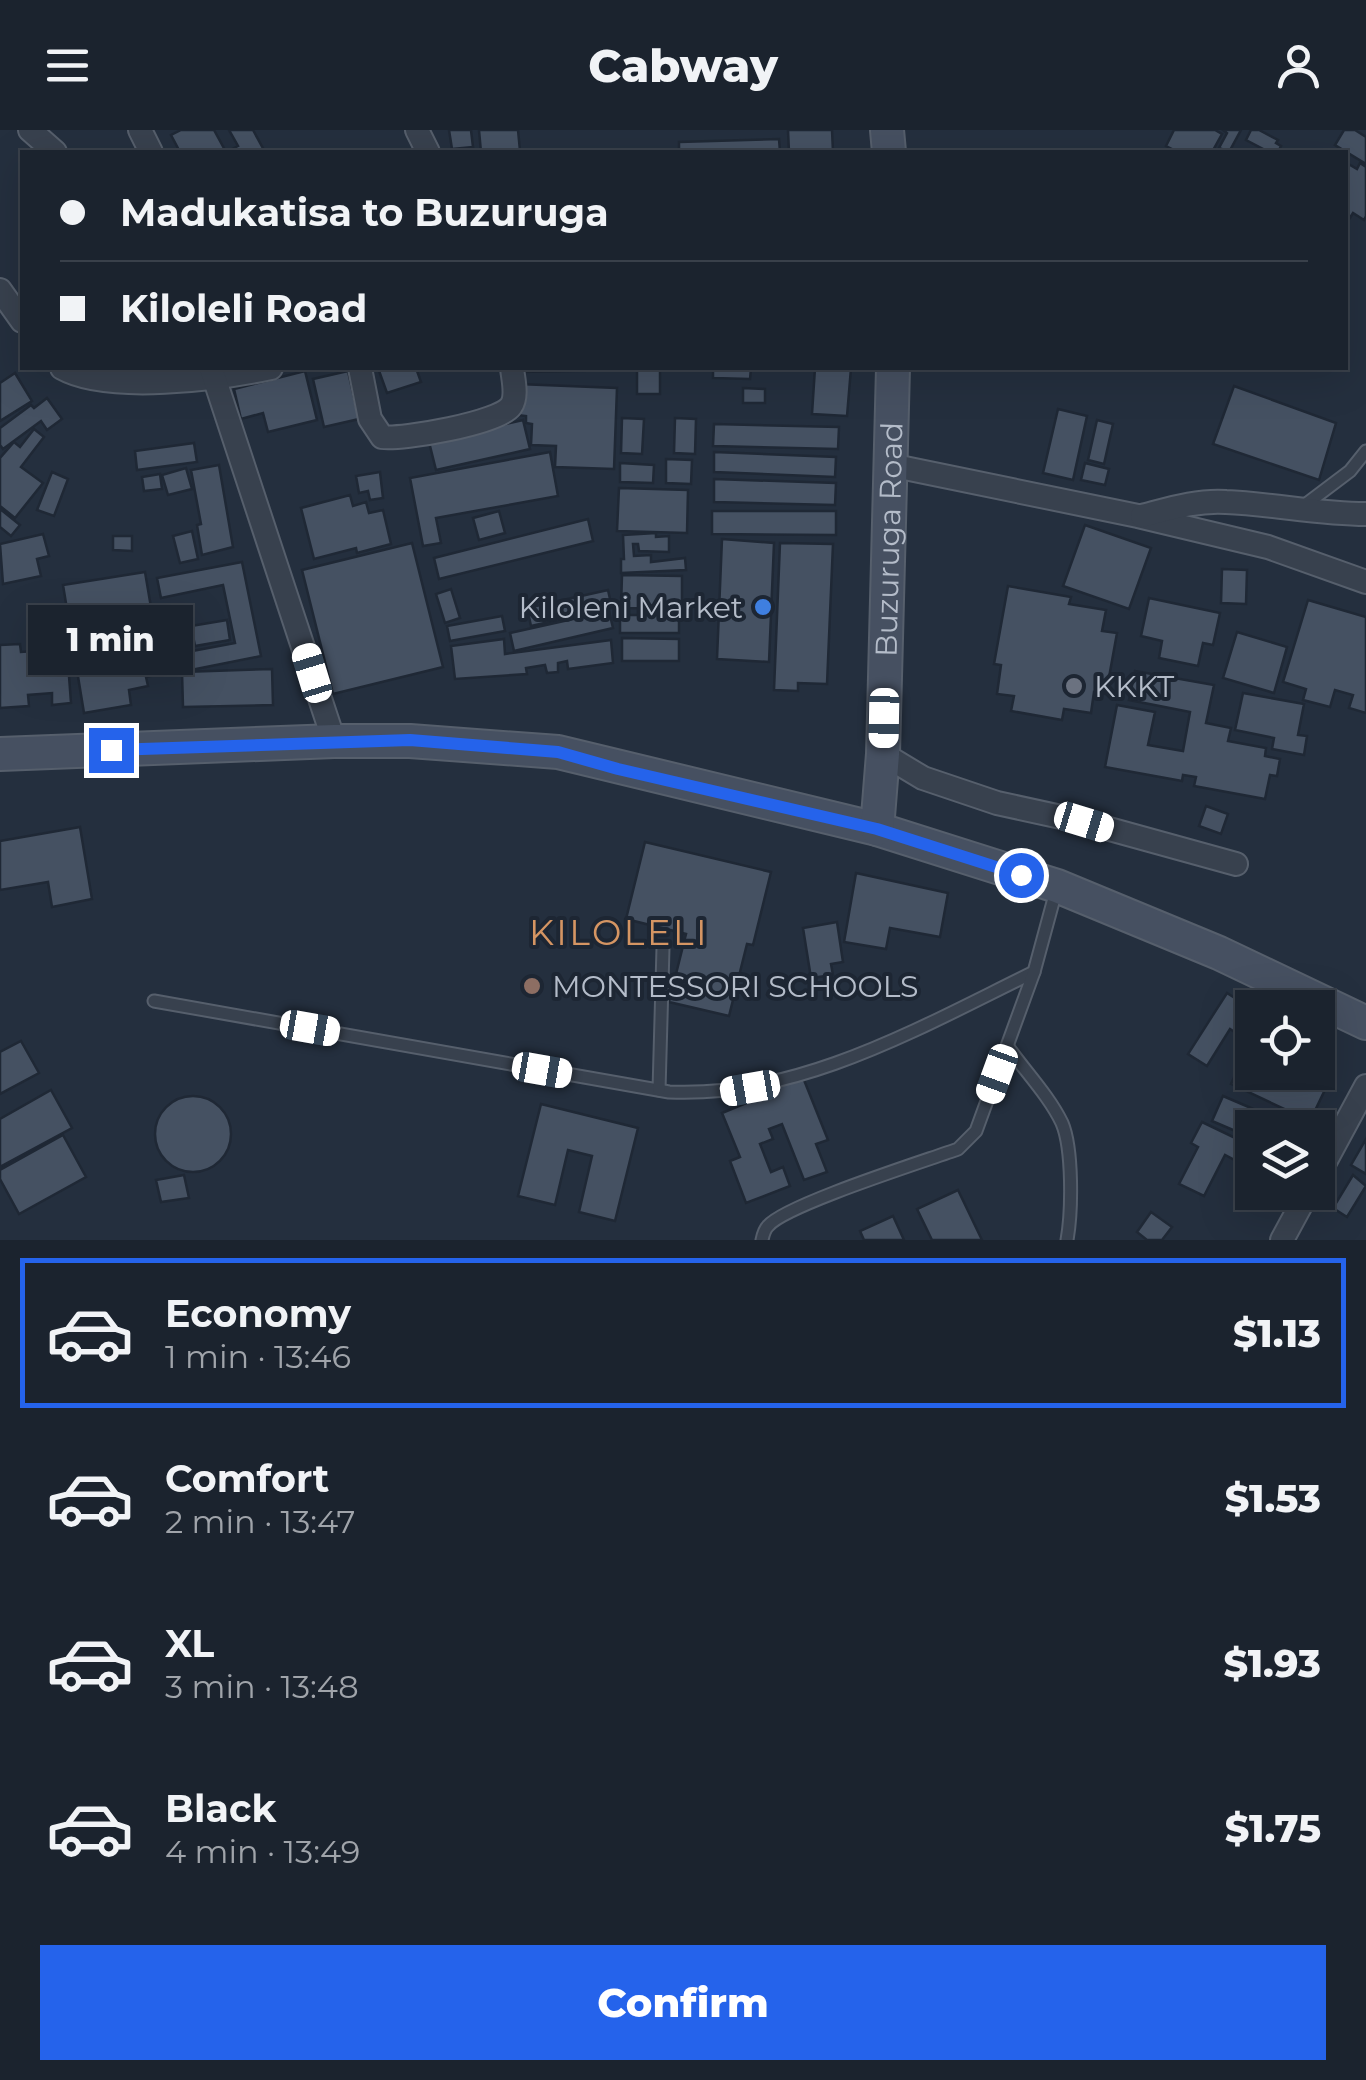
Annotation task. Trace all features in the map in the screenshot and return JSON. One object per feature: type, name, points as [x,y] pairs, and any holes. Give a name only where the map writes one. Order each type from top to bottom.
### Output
[{"type":"main road","name":"Buzuruga Road","points":[[877,829],[884,754],[893,370]]},
{"type":"main road","points":[[0,754],[334,740],[410,740],[558,752],[877,829],[1057,886],[1219,952],[1366,1023]]},
{"type":"street","points":[[30,130],[53,150]]},
{"type":"street","points":[[0,290],[20,318]]},
{"type":"street","points":[[68,370],[114,380],[242,370]]},
{"type":"street","points":[[360,370],[370,420],[382,437],[396,439],[454,428],[504,412],[511,406],[514,394],[512,370]]},
{"type":"street","points":[[212,372],[334,740]]},
{"type":"street","points":[[890,466],[1138,516],[1268,547],[1366,582]]},
{"type":"street","points":[[1138,516],[1224,501],[1366,514]]},
{"type":"street","points":[[884,754],[922,778],[998,803],[1236,864]]},
{"type":"street","points":[[1335,1143],[1366,1086]]},
{"type":"street","points":[[1282,1240],[1298,1210]]},
{"type":"lane","points":[[1298,510],[1350,471],[1366,452]]},
{"type":"lane","points":[[762,1240],[766,1227],[774,1220],[964,1145],[976,1131],[1034,972],[1057,886]]},
{"type":"lane","points":[[659,1090],[664,948]]},
{"type":"lane","points":[[154,1000],[659,1090],[710,1094],[794,1076],[866,1051],[1034,972]]},
{"type":"lane","points":[[1008,1046],[1060,1119],[1066,1134],[1070,1215],[1067,1240]]},
{"type":"building","points":[[181,130],[214,130],[225,150],[179,150],[171,135]]},
{"type":"building","points":[[229,130],[253,130],[264,150],[230,150],[238,146]]},
{"type":"building","points":[[449,130],[471,130],[473,147],[452,149]]},
{"type":"building","points":[[479,130],[518,130],[520,150],[481,150]]},
{"type":"building","points":[[788,130],[832,130],[833,150],[789,150]]},
{"type":"building","points":[[1174,130],[1215,130],[1222,134],[1213,150],[1174,150],[1166,146]]},
{"type":"building","points":[[1223,130],[1241,130],[1230,150],[1219,148],[1227,133]]},
{"type":"building","points":[[1251,130],[1259,130],[1278,140],[1276,143],[1281,146],[1279,150],[1265,150],[1246,140]]},
{"type":"building","points":[[1344,130],[1355,130],[1366,137],[1366,164],[1348,150],[1335,145]]},
{"type":"building","points":[[779,139],[780,150],[679,150],[679,142]]},
{"type":"building","points":[[1360,163],[1366,167],[1366,216],[1364,220],[1353,213],[1348,221],[1348,164],[1357,169]]},
{"type":"building","points":[[379,370],[417,370],[421,382],[387,393]]},
{"type":"building","points":[[519,370],[626,370],[519,372]]},
{"type":"building","points":[[637,370],[660,370],[660,394],[637,394]]},
{"type":"building","points":[[713,370],[751,370],[750,379],[713,378]]},
{"type":"building","points":[[815,370],[851,370],[847,416],[812,414]]},
{"type":"building","points":[[305,371],[317,420],[268,432],[263,413],[241,419],[234,389]]},
{"type":"building","points":[[348,371],[359,419],[324,427],[313,379]]},
{"type":"building","points":[[15,373],[32,401],[0,421],[0,383]]},
{"type":"building","points":[[518,384],[617,388],[614,469],[555,467],[556,446],[531,445],[532,424],[526,423],[526,416],[517,415]]},
{"type":"building","points":[[1234,386],[1336,423],[1319,480],[1213,444]]},
{"type":"building","points":[[743,388],[765,389],[765,403],[743,403]]},
{"type":"building","points":[[47,398],[62,419],[47,430],[41,421],[3,449],[0,428]]},
{"type":"building","points":[[1058,409],[1087,416],[1073,480],[1043,473]]},
{"type":"building","points":[[622,418],[644,419],[642,454],[621,453]]},
{"type":"building","points":[[675,418],[696,419],[695,454],[674,453]]},
{"type":"building","points":[[523,420],[530,449],[436,470],[429,442]]},
{"type":"building","points":[[1097,420],[1113,424],[1104,464],[1088,460]]},
{"type":"building","points":[[714,424],[839,427],[838,449],[713,446]]},
{"type":"building","points":[[34,429],[44,437],[21,467],[43,483],[15,518],[0,506],[0,458],[14,442],[20,447]]},
{"type":"building","points":[[194,443],[197,462],[137,470],[135,451]]},
{"type":"building","points":[[550,452],[558,496],[436,518],[441,543],[423,546],[410,478]]},
{"type":"building","points":[[714,452],[836,457],[835,477],[714,472]]},
{"type":"building","points":[[666,459],[692,460],[691,484],[666,483]]},
{"type":"building","points":[[620,463],[654,465],[653,483],[620,482]]},
{"type":"building","points":[[1085,463],[1109,469],[1105,485],[1081,480]]},
{"type":"building","points":[[219,465],[233,547],[202,555],[191,470]]},
{"type":"building","points":[[186,468],[192,489],[168,495],[162,475]]},
{"type":"building","points":[[52,472],[68,479],[54,516],[37,510]]},
{"type":"building","points":[[380,472],[383,498],[370,500],[368,491],[359,493],[356,476]]},
{"type":"building","points":[[160,474],[162,489],[144,491],[142,477]]},
{"type":"building","points":[[714,479],[836,483],[835,505],[714,502]]},
{"type":"building","points":[[619,488],[688,490],[687,533],[617,531]]},
{"type":"building","points":[[350,495],[353,506],[366,502],[369,513],[383,510],[391,544],[314,559],[301,508]]},
{"type":"building","points":[[0,509],[20,525],[11,536],[0,527]]},
{"type":"building","points":[[499,511],[505,533],[479,540],[473,518]]},
{"type":"building","points":[[712,511],[836,511],[836,535],[712,534]]},
{"type":"building","points":[[588,519],[593,541],[439,579],[434,558]]},
{"type":"building","points":[[1085,525],[1151,548],[1129,609],[1063,586]]},
{"type":"building","points":[[192,531],[198,559],[180,563],[173,536]]},
{"type":"building","points":[[656,533],[656,537],[669,536],[669,552],[639,551],[638,544],[633,544],[634,556],[651,555],[651,562],[685,558],[686,570],[621,573],[623,535]]},
{"type":"building","points":[[43,534],[49,556],[37,559],[41,576],[3,584],[0,544]]},
{"type":"building","points":[[113,536],[132,536],[132,551],[113,550]]},
{"type":"building","points":[[722,539],[774,543],[769,662],[717,659]]},
{"type":"building","points":[[412,543],[443,667],[333,694],[302,570]]},
{"type":"building","points":[[780,543],[833,544],[827,684],[798,683],[798,691],[774,690]]},
{"type":"building","points":[[242,562],[261,656],[191,670],[187,652],[235,643],[223,585],[161,598],[157,578]]},
{"type":"building","points":[[1222,569],[1247,570],[1246,604],[1221,603]]},
{"type":"building","points":[[145,572],[154,625],[144,626],[146,641],[154,640],[159,674],[146,677],[148,686],[129,690],[131,705],[84,713],[63,585]]},
{"type":"building","points":[[622,575],[682,576],[682,609],[621,608]]},
{"type":"building","points":[[1008,586],[1071,597],[1069,604],[1106,610],[1102,631],[1117,633],[1106,694],[1094,692],[1091,713],[1064,709],[1062,720],[1011,711],[1014,696],[997,694],[1001,665],[994,664]]},
{"type":"building","points":[[451,589],[460,618],[445,623],[436,594]]},
{"type":"building","points":[[608,590],[612,608],[531,626],[527,608]]},
{"type":"building","points":[[1149,598],[1220,613],[1213,645],[1203,643],[1198,666],[1159,658],[1162,641],[1141,636]]},
{"type":"building","points":[[1308,600],[1366,617],[1366,713],[1349,708],[1353,695],[1335,690],[1330,707],[1303,700],[1306,689],[1283,682]]},
{"type":"building","points":[[609,611],[613,628],[514,651],[510,633]]},
{"type":"building","points":[[620,615],[679,615],[679,633],[620,633]]},
{"type":"building","points":[[502,616],[505,631],[450,641],[447,626]]},
{"type":"building","points":[[227,620],[230,640],[195,646],[191,626]]},
{"type":"building","points":[[1237,632],[1287,647],[1274,693],[1223,678]]},
{"type":"building","points":[[622,638],[679,639],[679,661],[622,661]]},
{"type":"building","points":[[504,639],[505,654],[611,640],[613,663],[568,669],[567,661],[558,663],[558,672],[547,673],[545,665],[526,668],[527,674],[455,679],[451,646]]},
{"type":"building","points":[[20,644],[21,652],[67,649],[71,703],[52,705],[52,693],[28,695],[29,706],[0,708],[0,645]]},
{"type":"building","points":[[272,669],[273,705],[183,707],[182,672]]},
{"type":"building","points":[[1135,671],[1214,685],[1206,723],[1231,728],[1228,741],[1266,748],[1265,756],[1280,759],[1277,776],[1270,775],[1265,799],[1194,786],[1196,777],[1183,775],[1182,781],[1105,767],[1117,705],[1155,712],[1148,745],[1183,751],[1190,712],[1129,700]]},
{"type":"building","points":[[1243,693],[1304,704],[1298,735],[1307,736],[1304,755],[1272,749],[1274,738],[1235,730]]},
{"type":"building","points":[[1206,806],[1228,814],[1221,834],[1199,826]]},
{"type":"building","points":[[80,827],[92,899],[52,907],[48,882],[0,890],[0,841]]},
{"type":"building","points":[[645,842],[771,872],[753,945],[747,944],[729,1016],[669,1002],[686,934],[626,919]]},
{"type":"building","points":[[856,873],[948,893],[940,937],[890,928],[886,949],[844,942]]},
{"type":"building","points":[[837,922],[843,962],[831,964],[833,975],[811,978],[803,928]]},
{"type":"building","points":[[1227,993],[1235,998],[1235,1032],[1230,1029],[1207,1066],[1188,1054]]},
{"type":"building","points":[[21,1041],[39,1073],[0,1094],[0,1052]]},
{"type":"building","points":[[802,1075],[828,1140],[816,1144],[827,1172],[804,1180],[782,1124],[769,1129],[773,1139],[760,1144],[771,1172],[783,1167],[790,1186],[746,1203],[730,1161],[740,1157],[722,1113],[751,1101],[749,1096]]},
{"type":"building","points":[[51,1090],[72,1128],[0,1167],[0,1119]]},
{"type":"building","points":[[1244,1090],[1325,1090],[1315,1110],[1287,1110]]},
{"type":"building","points":[[193,1096],[220,1107],[231,1134],[220,1161],[193,1172],[166,1161],[155,1134],[166,1107]]},
{"type":"building","points":[[1223,1096],[1256,1110],[1235,1110],[1235,1131],[1212,1121]]},
{"type":"building","points":[[541,1104],[638,1128],[615,1221],[579,1212],[592,1156],[568,1150],[555,1205],[518,1196]]},
{"type":"building","points":[[1202,1122],[1235,1138],[1235,1160],[1225,1155],[1204,1196],[1179,1184],[1198,1147],[1191,1143]]},
{"type":"building","points":[[63,1135],[86,1177],[19,1214],[0,1179],[0,1170]]},
{"type":"building","points":[[1366,1139],[1366,1174],[1351,1165]]},
{"type":"building","points":[[184,1175],[189,1198],[161,1202],[156,1180]]},
{"type":"building","points":[[1353,1175],[1366,1186],[1347,1217],[1335,1209]]},
{"type":"building","points":[[958,1190],[982,1240],[932,1240],[917,1209]]},
{"type":"building","points":[[1151,1212],[1172,1227],[1162,1240],[1147,1240],[1137,1232]]},
{"type":"building","points":[[893,1216],[904,1240],[864,1240],[860,1231]]},
{"type":"place","name":"Kiloleni Market","points":[[763,607]]},
{"type":"place","name":"KKKT","points":[[1074,686]]},
{"type":"place","name":"MONTESSORI SCHOOLS","points":[[532,986]]},
{"type":"district","name":"KILOLELI","points":[[619,932]]},
{"type":"route","points":[[111,750],[410,740],[558,752],[877,829],[1021,875]]}]
